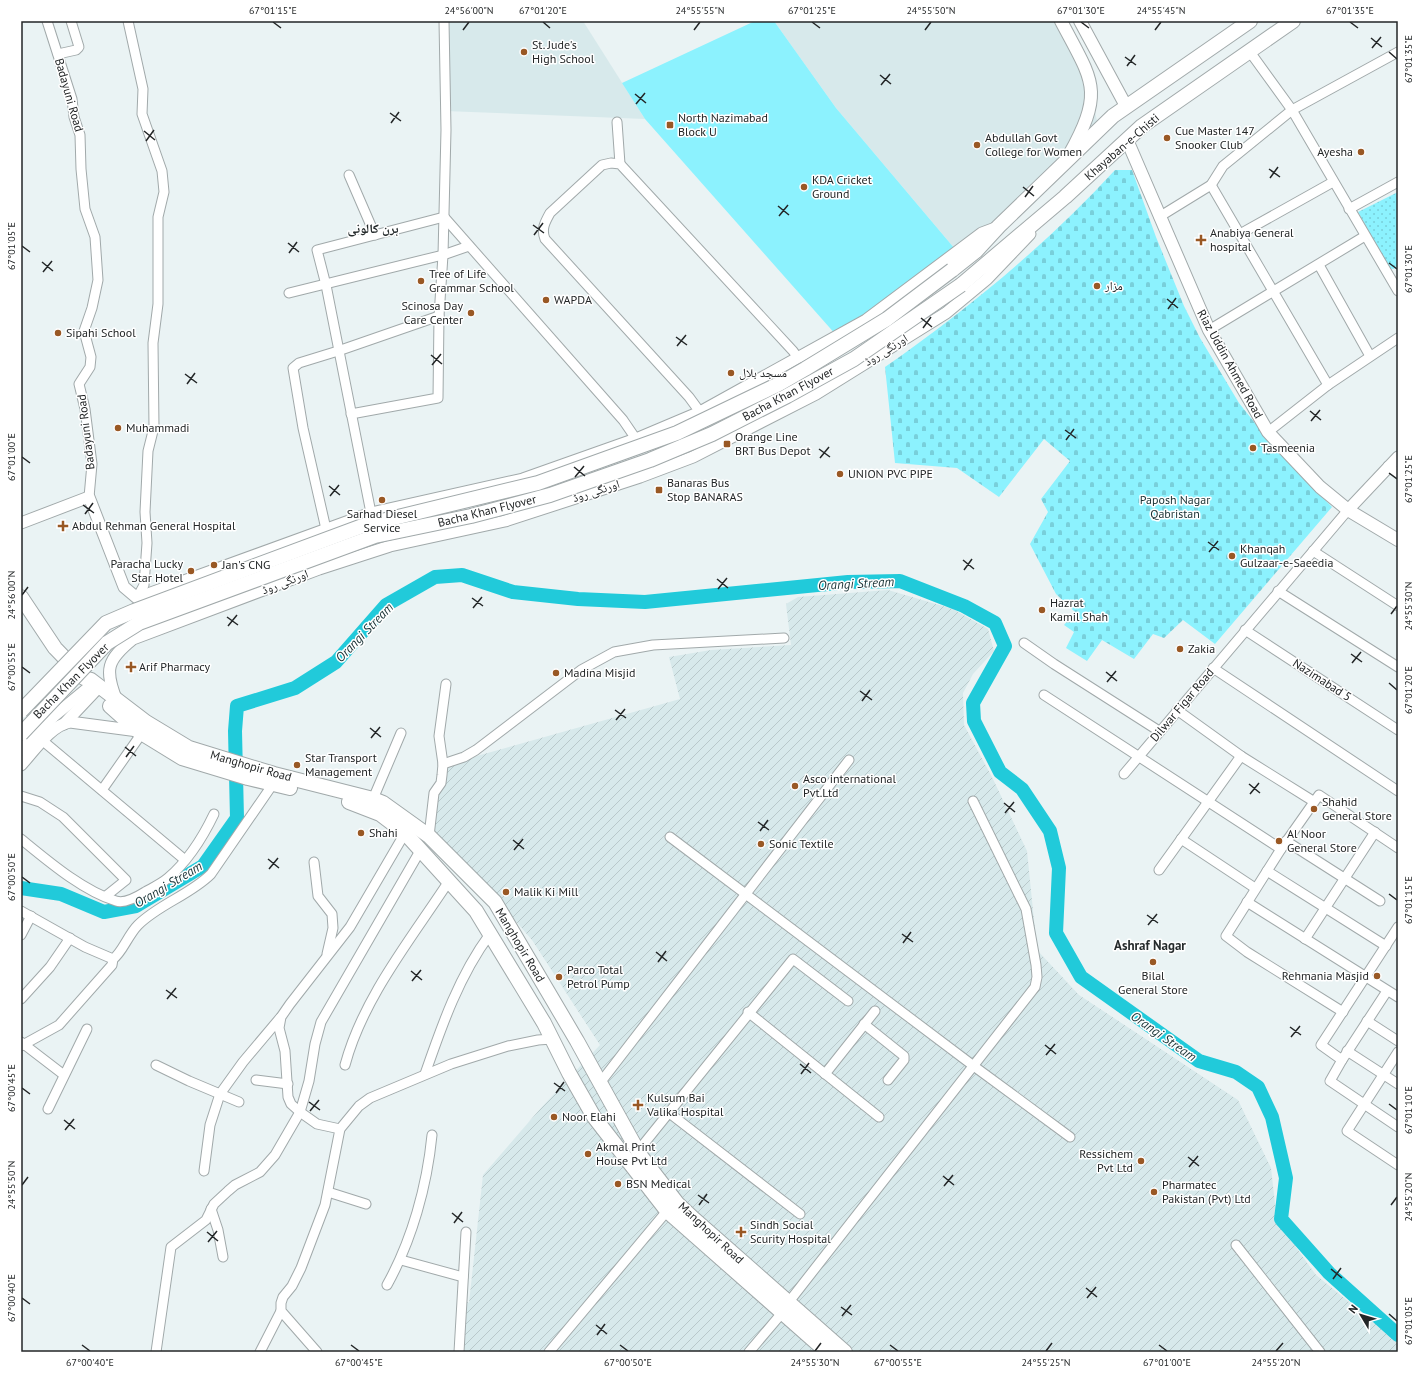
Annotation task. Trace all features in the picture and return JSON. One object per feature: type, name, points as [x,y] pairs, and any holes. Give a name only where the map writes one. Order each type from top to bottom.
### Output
[{"type":"main road","points":[[1061,21],[1088,71],[1092,96],[1091,105],[1083,127],[1063,165]]},
{"type":"main road","points":[[1080,21],[1126,106]]},
{"type":"main road","points":[[999,226],[1104,125],[1126,106],[1250,21]]},
{"type":"main road","name":"Khayaban-e-Chisti","points":[[961,285],[1065,198],[1142,126],[1293,21]]},
{"type":"main road","name":"Riaz Uddin Ahmed Road","points":[[1127,140],[1209,330],[1268,432],[1320,486],[1348,510],[1398,540]]},
{"type":"main road","name":"Bacha Khan Flyover","points":[[21,711],[106,624],[134,611],[365,525],[538,483],[677,433],[779,384],[887,319],[976,251],[999,226]]},
{"type":"main road","name":"Bacha Khan Flyover","points":[[21,734],[107,644],[138,624],[375,536],[470,516],[550,495],[650,460],[712,434],[787,396],[854,359],[961,285]]},
{"type":"main road","name":"Manghopir Road","points":[[21,597],[55,648],[140,732],[186,753],[365,807],[380,814],[405,833],[476,912],[552,1039],[594,1117],[667,1211],[785,1308],[845,1352]]},
{"type":"main road","name":"Manghopir Road","points":[[92,685],[167,736],[186,753]]},
{"type":"main road","name":"Manghopir Road","points":[[272,780],[373,799],[383,804],[429,836],[495,902],[580,1046],[638,1151],[677,1203],[785,1308],[827,1352]]},
{"type":"main road","points":[[552,1039],[558,1043],[566,1042],[573,1034]]},
{"type":"main road","points":[[561,1058],[570,1047],[580,1046]]},
{"type":"street","name":"Badayuni Road","points":[[47,21],[72,98],[74,117],[80,135],[81,168],[85,209],[95,237],[98,280],[92,308],[84,331],[91,357],[90,367],[79,384],[85,408],[92,464],[89,497]]},
{"type":"street","points":[[58,54],[79,47],[71,21]]},
{"type":"street","points":[[128,21],[143,89],[142,114],[162,171],[164,192],[158,217],[158,304],[153,343],[154,427],[148,451],[145,512],[147,543],[144,585],[137,598]]},
{"type":"street","points":[[351,414],[438,398],[439,316],[443,255],[446,130],[444,21]]},
{"type":"street","points":[[1250,52],[1292,110],[1365,236],[1394,278],[1398,291]]},
{"type":"street","points":[[1159,217],[1211,185],[1224,166],[1292,110],[1398,52]]},
{"type":"street","points":[[617,122],[620,164],[798,358]]},
{"type":"street","points":[[620,164],[611,163],[602,165],[550,213],[544,223],[544,239],[689,398],[700,412]]},
{"type":"street","points":[[349,176],[375,235]]},
{"type":"street","points":[[1240,234],[1333,182]]},
{"type":"street","points":[[1349,209],[1398,182]]},
{"type":"street","points":[[1211,185],[1328,385]]},
{"type":"street","name":"اورنگی روڈ","points":[[118,702],[112,687],[109,672],[111,661],[133,639],[319,569],[390,546],[505,521],[640,477],[693,457],[816,394],[946,313],[987,279],[1065,198]]},
{"type":"street","points":[[371,513],[326,285],[317,250],[444,217]]},
{"type":"street","points":[[444,217],[623,420],[636,439]]},
{"type":"street","points":[[137,598],[371,513],[524,478],[636,439],[700,412],[866,320],[982,233],[999,226]]},
{"type":"street","points":[[1209,330],[1365,236]]},
{"type":"street","points":[[289,293],[443,255],[469,246]]},
{"type":"street","points":[[1319,265],[1370,356]]},
{"type":"street","points":[[326,529],[293,368],[298,363],[338,351],[439,316]]},
{"type":"street","points":[[1268,432],[1328,385],[1398,338]]},
{"type":"street","name":"Dilwar Figar Road","points":[[1124,774],[1348,510],[1398,457]]},
{"type":"street","points":[[1388,466],[1398,473]]},
{"type":"street","points":[[21,523],[89,497],[124,587],[137,598]]},
{"type":"street","points":[[1313,551],[1398,606]]},
{"type":"street","points":[[1278,591],[1398,667]]},
{"type":"street","name":"Nazimabad 5","points":[[1245,630],[1398,730]]},
{"type":"street","points":[[443,764],[464,757],[476,750],[581,670],[614,652],[653,645],[784,638]]},
{"type":"street","points":[[1024,643],[1054,664],[1159,731]]},
{"type":"street","points":[[1373,650],[1398,660]]},
{"type":"street","points":[[1213,668],[1398,791]]},
{"type":"street","points":[[429,836],[434,793],[440,783],[443,764],[439,736],[446,684]]},
{"type":"street","points":[[21,765],[43,741],[64,724],[92,685]]},
{"type":"street","points":[[21,750],[54,716],[92,685]]},
{"type":"street","points":[[1044,695],[1139,755],[1208,802],[1344,878],[1380,901]]},
{"type":"street","points":[[1177,710],[1242,756],[1313,801]]},
{"type":"street","points":[[64,724],[70,722],[140,732],[102,790]]},
{"type":"street","points":[[373,799],[401,733]]},
{"type":"street","points":[[43,741],[185,860]]},
{"type":"street","points":[[1159,870],[1242,756]]},
{"type":"street","points":[[600,1083],[849,760]]},
{"type":"street","points":[[64,1075],[22,1044],[59,1025],[112,966],[113,959],[118,955],[129,934],[144,919],[202,883],[211,874],[272,780]]},
{"type":"street","points":[[1343,1012],[1226,937],[1255,888],[1313,801],[1319,795],[1398,848]]},
{"type":"street","points":[[21,796],[40,802],[63,817],[126,880],[106,896]]},
{"type":"street","points":[[749,1352],[1035,988],[1037,977],[1026,910],[973,801]]},
{"type":"street","points":[[21,840],[60,871],[117,901],[127,901],[138,897],[168,878],[185,860],[204,834],[214,814]]},
{"type":"street","points":[[1305,939],[1375,832]]},
{"type":"street","points":[[204,1171],[209,1132],[220,1094],[243,1062],[281,1017],[350,927],[405,833]]},
{"type":"street","points":[[670,836],[974,1067],[1070,1137]]},
{"type":"street","points":[[1181,839],[1255,888]]},
{"type":"street","points":[[156,1352],[170,1249],[173,1244],[206,1220],[211,1209],[235,1185],[260,1172],[275,1154],[300,1112],[309,1082],[315,1044],[321,1022],[420,851]]},
{"type":"street","points":[[314,862],[318,896],[332,914],[333,921],[326,957]]},
{"type":"street","points":[[1267,871],[1386,946]]},
{"type":"street","points":[[345,1065],[351,1042],[369,1005],[449,881]]},
{"type":"street","points":[[1247,902],[1398,997]]},
{"type":"street","points":[[21,911],[70,938],[113,959]]},
{"type":"street","points":[[21,935],[31,916]]},
{"type":"street","points":[[1342,1060],[1322,1046],[1398,927]]},
{"type":"street","points":[[425,1074],[451,1003],[474,959],[490,934]]},
{"type":"street","points":[[21,999],[50,967],[70,938]]},
{"type":"street","points":[[638,1151],[748,1012],[793,959],[848,1001]]},
{"type":"street","points":[[1387,990],[1347,1051],[1330,1081],[1398,1127]]},
{"type":"street","points":[[825,1074],[875,1011]]},
{"type":"street","points":[[748,1012],[879,1117]]},
{"type":"street","points":[[281,1017],[279,1028],[285,1051],[288,1097],[291,1104],[317,1124],[340,1129]]},
{"type":"street","points":[[1367,1021],[1398,1041]]},
{"type":"street","points":[[864,1024],[904,1056],[904,1060],[888,1080]]},
{"type":"street","points":[[48,1108],[87,1029]]},
{"type":"street","points":[[317,1352],[282,1311],[281,1303],[300,1268],[315,1232],[328,1192],[340,1129],[364,1102],[425,1074],[508,1046],[538,1040],[552,1039]]},
{"type":"street","points":[[1347,1051],[1398,1084]]},
{"type":"street","points":[[1398,1052],[1347,1132],[1398,1165]]},
{"type":"street","points":[[156,1065],[188,1081],[239,1102]]},
{"type":"street","points":[[256,1080],[288,1084]]},
{"type":"street","points":[[668,1112],[800,1214]]},
{"type":"street","points":[[387,1285],[401,1260],[425,1183],[430,1159],[432,1135]]},
{"type":"street","points":[[328,1192],[366,1204]]},
{"type":"street","points":[[211,1209],[218,1230],[223,1257]]},
{"type":"street","points":[[549,1352],[667,1211]]},
{"type":"street","points":[[459,1352],[466,1232]]},
{"type":"street","points":[[1236,1245],[1320,1352]]},
{"type":"street","points":[[401,1260],[463,1277]]},
{"type":"street","points":[[260,1352],[282,1311]]},
{"type":"shaded area","name":"St. Jude's High School","points":[[443,21],[583,21],[645,119],[445,111]]},
{"type":"shaded area","name":"Abdullah Govt College for Women","points":[[774,21],[1065,21],[1081,52],[1098,125],[1078,158],[1009,226],[960,255],[836,108]]},
{"type":"shaded area","points":[[888,590],[953,609],[988,629],[994,651],[973,674],[963,693],[964,725],[993,779],[1027,851],[1037,950],[1079,995],[1238,1100],[1271,1168],[1277,1221],[1316,1275],[1398,1342],[1398,1352],[455,1352],[459,1297],[469,1303],[483,1175],[540,1109],[600,1045],[532,940],[460,857],[432,832],[441,766],[680,699],[669,657],[711,650],[791,645],[786,604],[798,597]]},
{"type":"green space","name":"KDA Cricket Ground","points":[[755,21],[774,21],[836,108],[960,255],[837,336],[645,119],[622,83]]},
{"type":"green space","name":"Paposh Nagar Qabristan","points":[[1115,170],[1132,170],[1156,237],[1184,306],[1200,338],[1239,403],[1278,452],[1332,507],[1215,644],[1183,620],[1164,638],[1153,634],[1134,659],[1102,640],[1087,661],[1066,648],[1074,632],[1064,625],[1075,612],[1056,594],[1030,544],[1048,512],[1041,499],[1070,461],[1044,439],[999,497],[957,468],[895,463],[885,367],[976,299],[1005,275],[1062,224]]},
{"type":"green space","points":[[1398,192],[1398,267],[1393,269],[1389,268],[1358,212]]},
{"type":"waterway","name":"Orangi Stream","points":[[21,888],[61,894],[104,912],[136,906],[203,866],[237,818],[235,731],[237,706],[295,688],[336,662],[386,605],[435,577],[462,575],[513,592],[578,599],[645,602],[848,582],[900,581],[964,606],[995,623],[1005,646],[973,703],[974,721],[1000,772],[1022,789],[1050,831],[1059,868],[1056,933],[1081,977],[1199,1061],[1236,1072],[1258,1087],[1272,1117],[1286,1178],[1281,1219],[1329,1273],[1398,1335]]},
{"type":"place","name":"St. Jude's High School","points":[[524,52]]},
{"type":"place","name":"North Nazimabad Block U","points":[[670,125]]},
{"type":"place","name":"Cue Master 147 Snooker Club","points":[[1167,138]]},
{"type":"place","name":"Abdullah Govt College for Women","points":[[977,145]]},
{"type":"place","name":"Ayesha","points":[[1361,152]]},
{"type":"place","name":"KDA Cricket Ground","points":[[804,187]]},
{"type":"place","name":"Anabiya General hospital","points":[[1201,240]]},
{"type":"place","name":"Tree of Life Grammar School","points":[[421,281]]},
{"type":"place","name":"مزار","points":[[1097,286]]},
{"type":"place","name":"WAPDA","points":[[546,300]]},
{"type":"place","name":"Scinosa Day Care Center","points":[[471,313]]},
{"type":"place","name":"Sipahi School","points":[[58,333]]},
{"type":"place","name":"مسجد بلال","points":[[731,373]]},
{"type":"place","name":"Muhammadi","points":[[118,428]]},
{"type":"place","name":"Orange Line BRT Bus Depot","points":[[727,444]]},
{"type":"place","name":"Tasmeenia","points":[[1253,448]]},
{"type":"place","name":"UNION PVC PIPE","points":[[840,474]]},
{"type":"place","name":"Banaras Bus Stop BANARAS","points":[[659,490]]},
{"type":"place","name":"Sarhad Diesel Service","points":[[382,500]]},
{"type":"place","name":"Abdul Rehman General Hospital","points":[[63,526]]},
{"type":"place","name":"Khanqah Gulzaar-e-Saeedia","points":[[1232,556]]},
{"type":"place","name":"Jan's CNG","points":[[214,565]]},
{"type":"place","name":"Paracha Lucky Star Hotel","points":[[191,571]]},
{"type":"place","name":"Hazrat Kamil Shah","points":[[1042,610]]},
{"type":"place","name":"Zakia","points":[[1180,649]]},
{"type":"place","name":"Arif Pharmacy","points":[[131,667]]},
{"type":"place","name":"Madina Misjid","points":[[556,673]]},
{"type":"place","name":"Star Transport Management","points":[[297,765]]},
{"type":"place","name":"Asco international Pvt.Ltd","points":[[795,786]]},
{"type":"place","name":"Shahid General Store","points":[[1314,809]]},
{"type":"place","name":"Shahi","points":[[361,833]]},
{"type":"place","name":"Al Noor General Store","points":[[1279,841]]},
{"type":"place","name":"Sonic Textile","points":[[761,844]]},
{"type":"place","name":"Malik Ki Mill","points":[[506,892]]},
{"type":"place","name":"Bilal General Store","points":[[1153,962]]},
{"type":"place","name":"Rehmania Masjid","points":[[1377,976]]},
{"type":"place","name":"Parco Total Petrol Pump","points":[[559,977]]},
{"type":"place","name":"Kulsum Bai Valika Hospital","points":[[638,1105]]},
{"type":"place","name":"Noor Elahi","points":[[554,1117]]},
{"type":"place","name":"Akmal Print House Pvt Ltd","points":[[588,1154]]},
{"type":"place","name":"Ressichem Pvt Ltd","points":[[1141,1161]]},
{"type":"place","name":"BSN Medical","points":[[618,1184]]},
{"type":"place","name":"Pharmatec Pakistan (Pvt) Ltd","points":[[1154,1192]]},
{"type":"place","name":"Sindh Social Scurity Hospital","points":[[741,1232]]},
{"type":"district","name":"ہرن کالونی","points":[[373,228]]},
{"type":"district","name":"Ashraf Nagar","points":[[1150,945]]}]
